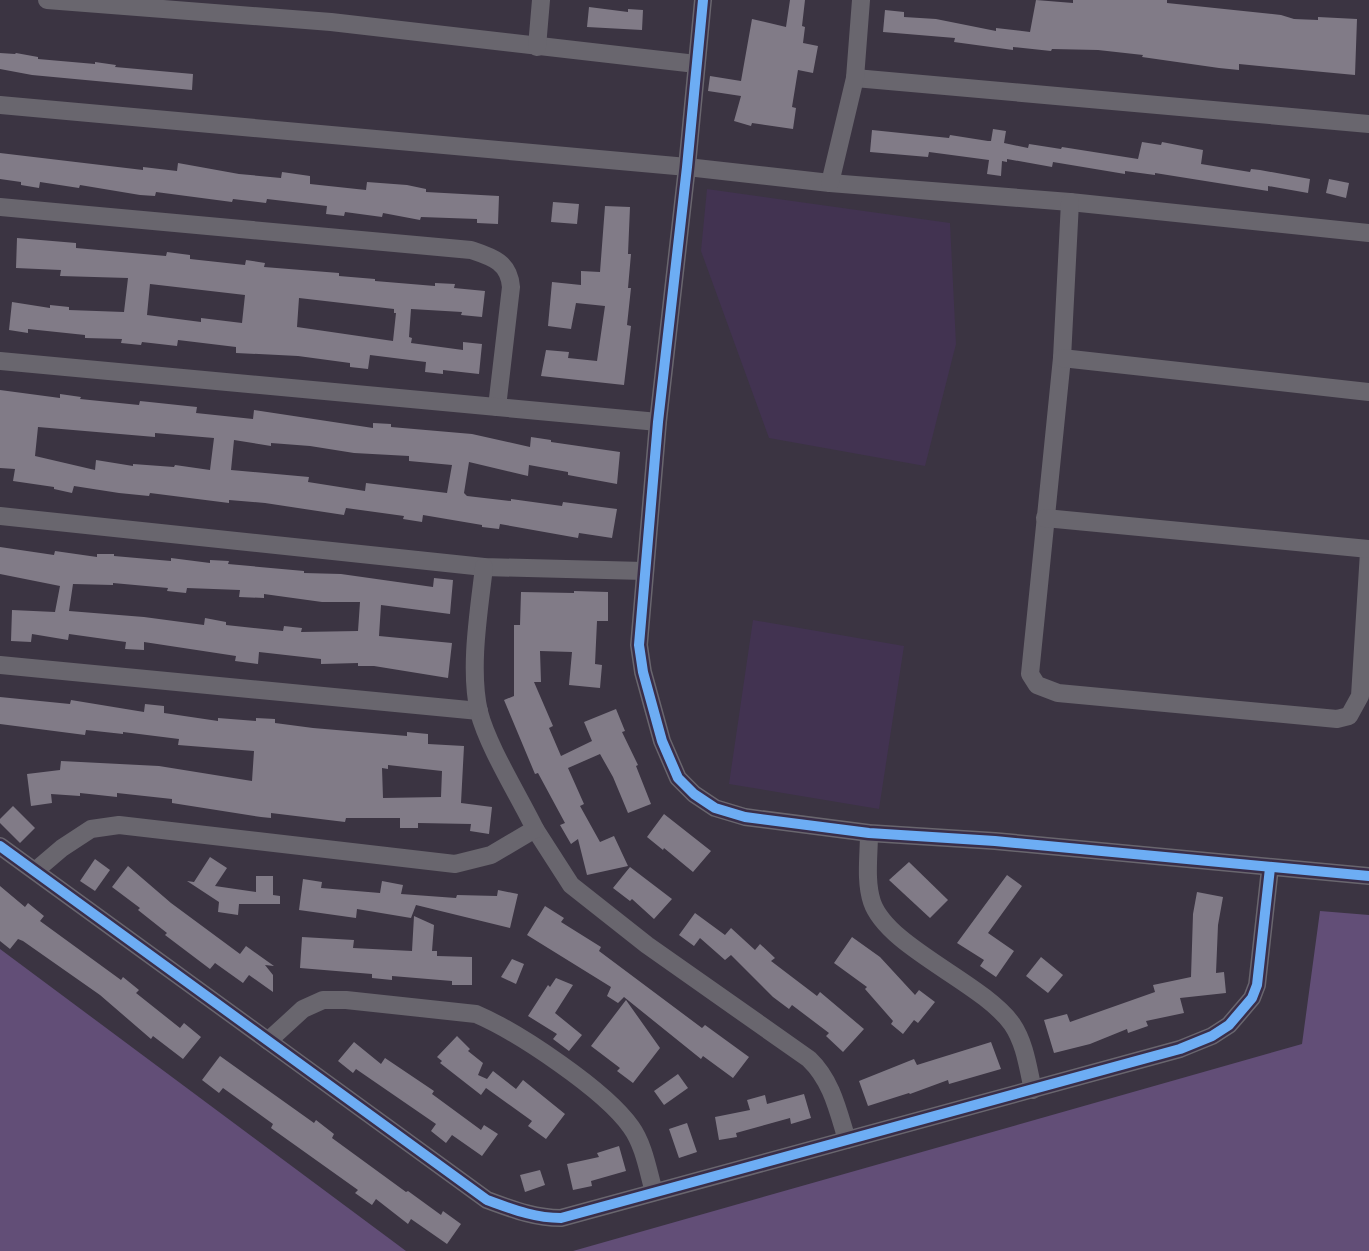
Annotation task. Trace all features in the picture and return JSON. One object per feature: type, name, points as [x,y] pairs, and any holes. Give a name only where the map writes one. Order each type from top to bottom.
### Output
[{"type":"street","points":[[47,0],[331,22],[696,64]]},
{"type":"street","points":[[537,47],[541,0]]},
{"type":"street","points":[[703,0],[658,422],[639,645],[643,672],[662,741],[678,778],[694,794],[715,808],[745,817],[869,833],[995,841],[1369,876]]},
{"type":"street","points":[[830,183],[855,78],[861,0]]},
{"type":"street","points":[[855,78],[1369,124]]},
{"type":"street","points":[[0,105],[687,167],[830,183],[1070,202],[1369,233]]},
{"type":"street","points":[[1045,518],[1369,551],[1360,696],[1349,716],[1337,719],[1058,693],[1037,685],[1030,674],[1045,518],[1062,358],[1070,202]]},
{"type":"street","points":[[0,207],[471,250],[493,257],[502,263],[510,278],[511,287],[497,407]]},
{"type":"street","points":[[1062,358],[1369,392]]},
{"type":"street","points":[[0,361],[658,422]]},
{"type":"street","points":[[0,516],[484,567],[644,572]]},
{"type":"street","points":[[484,567],[476,673],[479,711],[486,731],[536,829],[571,885],[647,945],[819,1068],[834,1097],[847,1140]]},
{"type":"street","points":[[0,665],[479,711]]},
{"type":"street","points":[[35,871],[62,848],[91,829],[119,825],[455,864],[491,855],[536,829]]},
{"type":"street","points":[[869,833],[869,889],[873,905],[884,921],[906,942],[994,1005],[1010,1022],[1019,1035],[1033,1090]]},
{"type":"street","points":[[0,846],[487,1200],[545,1218],[561,1218],[1033,1090],[1180,1049],[1212,1036],[1229,1025],[1252,998],[1257,985],[1270,868]]},
{"type":"street","points":[[268,1041],[303,1009],[323,1000],[476,1014],[505,1028],[569,1071],[620,1112],[638,1138],[654,1192]]},
{"type":"shaded area","points":[[707,189],[950,223],[956,344],[925,466],[769,438],[701,251]]},
{"type":"shaded area","points":[[753,620],[904,646],[879,809],[729,784]]},
{"type":"shaded area","points":[[1320,911],[1369,915],[1369,1251],[573,1251],[1302,1044]]},
{"type":"shaded area","points":[[0,949],[406,1251],[0,1251]]},
{"type":"building","points":[[790,0],[805,0],[803,43],[818,46],[813,73],[798,70],[792,107],[796,108],[793,129],[752,123],[751,126],[734,121],[741,96],[708,91],[710,76],[741,81],[752,19],[786,27]]},
{"type":"building","points":[[1036,0],[1073,3],[1073,0],[1167,0],[1167,3],[1281,15],[1294,19],[1357,19],[1355,75],[1239,64],[1239,70],[1098,50],[1051,51],[1013,47],[1013,50],[954,42],[955,38],[883,32],[885,10],[904,12],[904,17],[936,19],[996,31],[996,28],[1030,32]]},
{"type":"building","points":[[589,7],[628,12],[628,9],[643,10],[642,30],[587,27]]},
{"type":"building","points":[[0,53],[193,74],[192,90],[32,75],[0,69]]},
{"type":"building","points":[[993,129],[1006,131],[1004,143],[1028,148],[1029,144],[1062,147],[1138,159],[1142,142],[1161,145],[1162,142],[1203,150],[1201,164],[1310,179],[1308,193],[1268,186],[1268,191],[1155,173],[1125,171],[1125,174],[1053,162],[1052,167],[1007,159],[1007,162],[1002,161],[1001,176],[987,174],[989,160],[929,152],[928,157],[870,152],[872,130],[949,138],[950,135],[991,141]]},
{"type":"building","points":[[0,153],[143,170],[143,167],[177,171],[178,163],[281,178],[282,172],[310,176],[310,184],[366,190],[367,182],[407,185],[426,189],[426,192],[499,196],[498,224],[477,223],[477,219],[421,217],[420,220],[383,213],[382,217],[345,212],[344,216],[326,214],[327,206],[267,199],[266,203],[233,199],[232,202],[156,192],[155,196],[140,195],[80,185],[79,188],[40,182],[39,188],[0,179]]},
{"type":"building","points":[[1329,179],[1349,183],[1346,198],[1326,193]]},
{"type":"building","points":[[553,202],[579,204],[577,224],[551,222]]},
{"type":"building","points":[[605,206],[630,207],[628,254],[631,254],[628,288],[631,288],[627,325],[631,326],[624,385],[541,376],[546,350],[569,352],[568,358],[597,361],[605,306],[576,303],[571,329],[548,326],[552,282],[581,285],[581,271],[600,272]]},
{"type":"building","points":[[17,238],[76,243],[76,248],[166,256],[167,252],[190,255],[190,259],[245,265],[246,260],[265,263],[264,267],[339,273],[339,276],[375,281],[435,286],[435,283],[455,284],[454,288],[485,291],[482,317],[461,315],[462,312],[411,309],[409,337],[412,338],[411,343],[463,350],[463,342],[482,344],[479,374],[443,370],[443,374],[425,372],[426,362],[370,355],[368,369],[350,367],[350,363],[298,356],[236,353],[236,347],[178,340],[177,346],[142,342],[141,345],[121,343],[122,339],[85,338],[85,335],[28,329],[28,333],[9,330],[12,302],[50,308],[50,305],[69,307],[69,310],[124,312],[128,278],[60,276],[61,270],[16,268]],"holes":[[[150,284],[245,295],[242,323],[201,318],[201,322],[147,315]],[[299,298],[394,309],[396,313],[393,341],[297,327]]]},
{"type":"building","points":[[0,390],[60,398],[60,394],[81,397],[80,399],[139,405],[140,401],[197,407],[196,413],[253,419],[254,410],[373,428],[373,423],[391,424],[391,427],[472,434],[530,447],[531,437],[620,452],[617,484],[529,465],[528,476],[469,462],[464,493],[467,496],[511,501],[562,506],[563,502],[617,509],[612,538],[579,533],[578,538],[500,524],[499,529],[482,527],[423,515],[422,522],[403,519],[404,516],[346,508],[344,515],[265,503],[229,500],[229,503],[150,493],[149,496],[74,486],[72,493],[54,487],[13,481],[15,469],[0,468]],"holes":[[[38,427],[155,437],[155,433],[214,438],[210,470],[175,465],[133,466],[96,460],[95,470],[35,456]],[[234,440],[271,446],[271,443],[354,453],[409,456],[409,461],[452,465],[447,493],[366,483],[365,491],[308,482],[309,477],[231,470]]]},
{"type":"building","points":[[0,547],[54,555],[55,551],[97,557],[97,554],[114,554],[171,561],[171,558],[210,563],[210,560],[229,561],[228,564],[304,573],[341,574],[433,587],[434,578],[453,580],[450,614],[381,605],[379,636],[452,643],[448,678],[374,666],[358,666],[358,663],[321,664],[321,659],[259,652],[258,664],[235,661],[236,656],[144,642],[144,650],[125,649],[126,642],[69,634],[68,640],[32,634],[31,642],[11,641],[12,610],[55,612],[60,586],[0,574]],"holes":[[[113,583],[168,588],[167,591],[186,593],[187,588],[240,590],[239,597],[264,598],[264,594],[322,602],[360,602],[358,631],[301,632],[302,628],[284,626],[283,631],[226,625],[226,622],[205,618],[204,625],[69,611],[73,584]]]},
{"type":"building","points":[[521,592],[608,592],[608,621],[597,621],[595,664],[602,665],[600,688],[569,685],[572,652],[540,651],[541,682],[534,682],[553,726],[549,728],[561,756],[592,741],[584,722],[616,709],[625,731],[622,732],[638,765],[636,766],[651,804],[628,813],[600,754],[568,768],[584,804],[580,806],[600,842],[614,836],[628,866],[587,875],[578,839],[571,844],[560,825],[565,823],[538,773],[535,774],[504,700],[514,696],[514,625],[520,625]]},
{"type":"building","points":[[0,697],[70,704],[71,700],[144,712],[145,704],[164,706],[164,713],[218,721],[218,718],[256,721],[256,718],[275,719],[275,723],[313,728],[407,736],[407,732],[428,734],[428,744],[464,746],[461,803],[492,807],[489,834],[470,831],[471,824],[418,823],[418,828],[400,828],[400,818],[346,818],[345,822],[271,813],[271,818],[261,817],[172,803],[172,799],[117,793],[117,797],[80,793],[80,796],[51,794],[52,803],[31,806],[27,774],[60,770],[61,761],[159,766],[252,781],[254,751],[178,745],[179,739],[123,732],[86,730],[85,735],[0,724]],"holes":[[[388,765],[442,771],[441,797],[383,798],[382,768],[388,769]]]},
{"type":"building","points":[[13,806],[35,828],[20,843],[0,823],[0,819]]},
{"type":"building","points":[[664,814],[711,851],[693,872],[647,837]]},
{"type":"building","points":[[210,857],[227,868],[215,886],[256,892],[256,876],[273,876],[273,895],[280,896],[280,904],[239,904],[238,915],[218,912],[219,902],[187,881],[194,882]]},
{"type":"building","points":[[95,859],[110,870],[95,891],[80,881]]},
{"type":"building","points":[[909,862],[948,900],[930,918],[889,880]]},
{"type":"building","points":[[128,866],[171,903],[240,954],[246,946],[274,966],[265,965],[273,975],[273,992],[249,975],[243,983],[215,963],[210,969],[165,935],[167,933],[138,910],[140,908],[112,887]]},
{"type":"building","points":[[630,867],[672,899],[654,919],[632,899],[630,901],[613,888]]},
{"type":"building","points":[[1007,875],[1022,886],[988,933],[1014,951],[996,977],[980,966],[984,960],[957,943]]},
{"type":"building","points":[[303,879],[322,882],[321,888],[380,893],[382,881],[403,885],[401,894],[456,898],[457,895],[497,896],[498,890],[518,894],[510,928],[416,905],[411,918],[357,909],[356,918],[299,910]]},
{"type":"building","points":[[0,886],[25,907],[28,903],[44,916],[40,921],[121,980],[123,977],[139,990],[136,993],[180,1028],[184,1023],[201,1037],[183,1059],[153,1036],[151,1039],[100,995],[23,941],[18,939],[10,949],[0,941]]},
{"type":"building","points":[[1197,892],[1223,897],[1218,925],[1216,973],[1224,972],[1226,993],[1180,998],[1184,1013],[1146,1021],[1148,1026],[1128,1033],[1127,1029],[1090,1044],[1054,1053],[1044,1020],[1067,1014],[1070,1022],[1155,992],[1153,985],[1191,977],[1193,914]]},
{"type":"building","points":[[545,906],[564,918],[561,922],[601,947],[599,951],[702,1028],[705,1025],[749,1057],[733,1078],[703,1056],[701,1059],[624,997],[618,1003],[607,996],[611,987],[527,935]]},
{"type":"building","points":[[695,913],[725,935],[731,928],[755,950],[760,944],[775,958],[771,961],[817,996],[820,992],[864,1029],[843,1052],[826,1036],[829,1033],[792,1005],[789,1009],[773,997],[731,955],[725,960],[700,938],[694,946],[679,935]]},
{"type":"building","points":[[414,916],[434,925],[432,951],[437,951],[437,956],[472,957],[472,985],[452,985],[452,981],[392,976],[392,980],[372,978],[372,974],[300,968],[302,937],[354,940],[353,948],[412,951]]},
{"type":"building","points":[[852,937],[880,957],[915,995],[919,990],[935,1002],[918,1023],[914,1020],[903,1034],[891,1024],[893,1021],[865,989],[867,987],[834,963]]},
{"type":"building","points":[[1041,957],[1063,975],[1048,993],[1026,976]]},
{"type":"building","points":[[512,959],[524,964],[516,984],[501,977]]},
{"type":"building","points":[[556,978],[573,985],[555,1013],[582,1035],[569,1051],[553,1039],[557,1034],[528,1016],[548,985],[550,987]]},
{"type":"building","points":[[626,1000],[660,1048],[633,1083],[617,1071],[620,1068],[591,1046]]},
{"type":"building","points":[[457,1036],[470,1049],[468,1051],[483,1063],[478,1075],[487,1079],[493,1071],[516,1089],[523,1080],[565,1114],[546,1139],[528,1126],[532,1121],[486,1088],[481,1095],[440,1063],[442,1061],[437,1057]]},
{"type":"building","points":[[354,1042],[381,1064],[385,1058],[434,1091],[432,1094],[481,1130],[484,1125],[498,1134],[482,1156],[452,1135],[446,1143],[431,1131],[436,1124],[356,1069],[353,1073],[338,1061]]},
{"type":"building","points":[[991,1042],[1001,1069],[949,1084],[948,1080],[868,1106],[859,1081],[914,1059],[917,1065]]},
{"type":"building","points":[[220,1056],[314,1123],[316,1120],[334,1134],[332,1138],[406,1192],[441,1215],[443,1211],[461,1224],[447,1244],[411,1219],[408,1224],[376,1199],[372,1205],[355,1193],[358,1190],[271,1128],[273,1124],[223,1088],[219,1093],[202,1080]]},
{"type":"building","points":[[678,1074],[688,1088],[664,1105],[654,1091]]},
{"type":"building","points":[[804,1094],[811,1118],[791,1124],[790,1118],[736,1133],[737,1137],[719,1140],[715,1117],[750,1110],[747,1100],[765,1095],[767,1104]]},
{"type":"building","points":[[687,1123],[697,1152],[679,1158],[669,1129]]},
{"type":"building","points":[[619,1146],[626,1171],[591,1181],[592,1186],[573,1190],[567,1164],[599,1157],[597,1153]]},
{"type":"building","points":[[540,1170],[545,1185],[525,1192],[520,1175]]},
{"type":"cycle path","points":[[703,0],[658,422],[639,645],[643,672],[662,741],[678,778],[694,794],[715,808],[745,817],[869,833],[995,841],[1369,876]]},
{"type":"cycle path","points":[[0,846],[487,1200],[514,1210],[551,1218],[561,1218],[1180,1049],[1212,1036],[1229,1025],[1252,998],[1257,985],[1270,868]]}]
